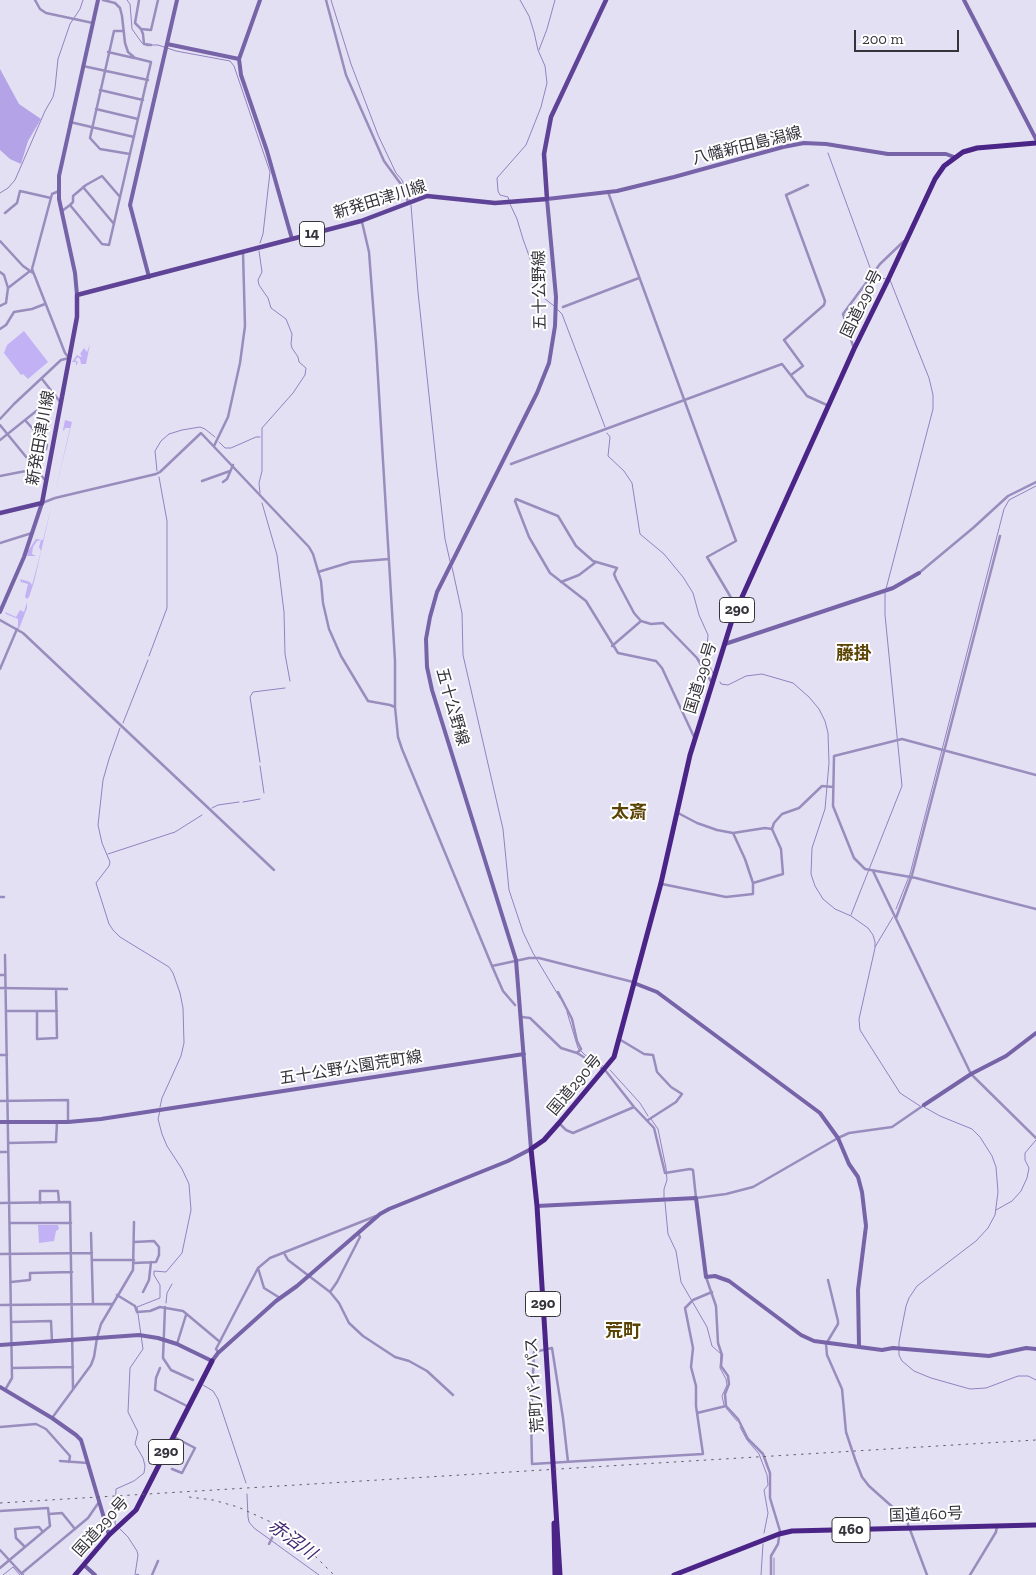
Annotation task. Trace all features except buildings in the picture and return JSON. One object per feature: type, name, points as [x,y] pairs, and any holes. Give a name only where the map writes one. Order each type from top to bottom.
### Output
[{"type":"highway","name":"国道290号","points":[[531,1150],[544,1140],[614,1058],[661,883],[690,755],[733,617],[854,349],[935,178],[944,166],[963,152],[977,148],[1036,143]]},
{"type":"highway","name":"荒町バイパス","points":[[531,1150],[537,1206],[560,1575]]},
{"type":"highway","name":"国道290号","points":[[75,1575],[108,1535],[136,1510],[212,1361]]},
{"type":"highway","name":"荒町バイパス","points":[[554,1575],[555,1500]]},
{"type":"highway","name":"国道460号","points":[[674,1575],[779,1534],[792,1531],[1036,1525]]},
{"type":"main road","points":[[547,199],[544,154],[551,117],[606,0]]},
{"type":"main road","name":"新発田津川線","points":[[42,503],[77,317],[77,295],[361,220],[427,196],[495,203],[547,199]]},
{"type":"main road","points":[[0,513],[42,503]]},
{"type":"street","points":[[35,0],[40,9],[46,13],[93,23]]},
{"type":"street","points":[[77,295],[75,273],[59,191],[61,163],[98,0]]},
{"type":"street","points":[[103,0],[115,3],[120,8],[128,52],[135,58]]},
{"type":"street","points":[[139,0],[135,23],[141,29],[144,44],[151,45]]},
{"type":"street","points":[[141,29],[151,30],[158,0]]},
{"type":"street","points":[[149,277],[130,205],[177,0]]},
{"type":"street","points":[[260,0],[239,60],[292,239]]},
{"type":"street","points":[[326,0],[346,75],[381,156],[403,187],[408,202]]},
{"type":"street","points":[[964,0],[1036,139]]},
{"type":"street","points":[[123,31],[114,31],[90,138],[100,148],[130,154]]},
{"type":"street","points":[[167,44],[239,60]]},
{"type":"street","points":[[70,205],[102,244],[109,245],[151,62],[108,52]]},
{"type":"street","points":[[82,66],[148,80]]},
{"type":"street","points":[[100,90],[143,100]]},
{"type":"street","points":[[96,109],[138,119]]},
{"type":"street","points":[[70,122],[134,136]]},
{"type":"street","name":"八幡新田島潟線","points":[[547,199],[608,192],[804,143],[826,144],[888,154],[946,154],[954,157]]},
{"type":"street","points":[[62,211],[73,202],[73,196],[83,187],[102,176],[120,197]]},
{"type":"street","points":[[790,375],[803,366],[784,340],[824,305],[825,301],[786,195],[808,185]]},
{"type":"street","points":[[83,187],[114,224]]},
{"type":"street","points":[[5,213],[16,203],[20,191],[51,198]]},
{"type":"street","points":[[8,288],[31,272],[52,194],[59,191]]},
{"type":"street","points":[[608,192],[736,540],[707,557],[733,601],[728,609],[729,614],[733,617]]},
{"type":"street","name":"五十公野線","points":[[531,1150],[516,960],[432,690],[427,667],[426,639],[437,592],[537,393],[549,363],[555,326],[556,297],[547,199]]},
{"type":"street","points":[[361,220],[369,252],[396,661],[395,707],[398,737],[492,966],[503,991],[515,1005]]},
{"type":"street","points":[[854,349],[843,314],[880,264],[907,238]]},
{"type":"street","points":[[0,241],[31,272],[65,353],[69,358],[61,360],[0,419]]},
{"type":"street","points":[[214,446],[228,417],[246,326],[244,252]]},
{"type":"street","points":[[0,272],[4,275],[8,288],[6,303],[0,306]]},
{"type":"street","points":[[563,307],[639,278]]},
{"type":"street","points":[[0,284],[5,282]]},
{"type":"street","points":[[0,329],[6,325],[14,312],[46,304]]},
{"type":"street","points":[[510,464],[782,364],[807,396],[829,406]]},
{"type":"street","points":[[42,379],[61,403]]},
{"type":"street","points":[[0,440],[55,396]]},
{"type":"street","points":[[25,420],[52,452]]},
{"type":"street","points":[[0,425],[46,482]]},
{"type":"street","points":[[0,612],[10,592],[42,503],[55,498],[156,474],[202,433],[233,465],[258,495],[309,547],[318,572],[329,629],[352,678],[368,701],[395,707]]},
{"type":"street","points":[[31,462],[46,450],[47,445]]},
{"type":"street","points":[[223,482],[227,479],[233,465]]},
{"type":"street","points":[[0,476],[36,469]]},
{"type":"street","points":[[202,482],[230,471]]},
{"type":"street","points":[[725,644],[893,588],[918,573],[973,528],[1008,496],[1036,482]]},
{"type":"street","points":[[695,740],[662,668],[656,661],[618,653],[586,601],[550,573],[529,537],[515,501],[516,499],[558,516],[576,546],[593,561],[617,568],[614,574],[616,579],[641,621],[651,624],[663,623],[697,658],[713,684]]},
{"type":"street","points":[[0,544],[32,533]]},
{"type":"street","points":[[896,918],[911,877],[1000,536]]},
{"type":"street","points":[[318,572],[351,562],[389,559]]},
{"type":"street","points":[[561,582],[579,575],[596,562]]},
{"type":"street","points":[[0,620],[17,628],[50,658],[274,870]]},
{"type":"street","points":[[612,646],[641,621]]},
{"type":"street","points":[[0,669],[17,628]]},
{"type":"street","points":[[1036,775],[902,739],[834,756],[833,787],[833,806],[854,858],[865,868],[911,877],[1036,910]]},
{"type":"street","points":[[753,883],[783,874],[781,849],[772,829],[774,823],[782,814],[800,808],[822,786],[833,787]]},
{"type":"street","points":[[677,812],[697,823],[717,830],[733,832],[765,828],[772,829]]},
{"type":"street","points":[[661,883],[731,897],[753,894],[753,883],[733,832]]},
{"type":"street","points":[[874,871],[971,1074],[1036,1138]]},
{"type":"street","points":[[4,1390],[12,1378],[5,955]]},
{"type":"street","points":[[492,966],[516,960],[539,958],[649,987],[820,1113],[838,1138],[849,1164],[858,1177],[863,1200],[866,1226],[858,1290],[859,1346]]},
{"type":"street","points":[[0,975],[6,975]]},
{"type":"street","points":[[0,988],[67,989]]},
{"type":"street","points":[[37,1011],[37,1039],[57,1038],[56,989]]},
{"type":"street","points":[[558,992],[572,1019],[577,1041],[581,1049],[577,1053]]},
{"type":"street","points":[[6,1011],[57,1011]]},
{"type":"street","points":[[522,1017],[530,1018],[561,1048],[577,1053],[605,1070],[634,1107],[654,1128],[664,1173],[693,1170],[706,1277],[716,1306],[719,1348],[722,1355],[721,1366],[728,1376],[729,1384],[725,1394],[726,1406],[738,1419],[748,1439],[764,1456],[770,1473],[770,1498],[778,1523],[779,1534],[778,1544],[771,1556],[771,1575]]},
{"type":"street","points":[[537,1206],[696,1198],[726,1194],[753,1187],[849,1133],[892,1127],[971,1074],[1006,1056],[1036,1033]]},
{"type":"street","points":[[619,1039],[644,1054],[653,1055],[657,1072],[670,1088],[682,1094],[676,1102],[648,1120]]},
{"type":"street","points":[[0,1055],[7,1054]]},
{"type":"street","name":"五十公野公園荒町線","points":[[68,1122],[101,1119],[524,1054]]},
{"type":"street","points":[[0,1101],[68,1100],[68,1122],[0,1122]]},
{"type":"street","points":[[559,1123],[566,1130],[573,1133],[634,1107]]},
{"type":"street","points":[[8,1143],[56,1142],[57,1122]]},
{"type":"street","points":[[218,1354],[216,1349],[258,1268],[270,1258],[378,1215],[531,1150]]},
{"type":"street","points":[[0,1152],[8,1152]]},
{"type":"street","points":[[40,1203],[40,1191],[58,1191],[59,1202]]},
{"type":"street","points":[[0,1203],[70,1202],[73,1388]]},
{"type":"street","points":[[0,1345],[141,1336],[177,1344],[212,1361],[280,1298],[378,1215]]},
{"type":"street","points":[[52,1418],[91,1365],[101,1324],[133,1270],[134,1222]]},
{"type":"street","points":[[10,1223],[71,1223]]},
{"type":"street","points":[[92,1233],[93,1304]]},
{"type":"street","points":[[330,1292],[360,1236],[358,1233]]},
{"type":"street","points":[[92,1260],[156,1262],[159,1247],[154,1241],[134,1242]]},
{"type":"street","points":[[0,1254],[92,1253]]},
{"type":"street","points":[[284,1253],[288,1260],[330,1292],[339,1303],[349,1323],[363,1336],[395,1357],[410,1361],[427,1372],[453,1395]]},
{"type":"street","points":[[143,1292],[149,1280],[152,1262]]},
{"type":"street","points":[[258,1268],[264,1288],[280,1298]]},
{"type":"street","points":[[11,1282],[30,1280],[30,1273],[72,1272]]},
{"type":"street","points":[[706,1277],[715,1276],[729,1281],[802,1335],[826,1344],[859,1346],[882,1350],[893,1348],[989,1356],[1026,1348],[1036,1348]]},
{"type":"street","points":[[828,1280],[838,1324],[826,1344],[827,1355],[842,1389],[846,1432],[862,1477],[877,1494],[906,1519],[928,1575]]},
{"type":"street","points":[[568,1462],[552,1348],[534,1352],[531,1417],[532,1464],[568,1462],[703,1454],[697,1413],[696,1386],[691,1367],[692,1348],[685,1308],[693,1300],[712,1292]]},
{"type":"street","points":[[118,1295],[135,1306],[138,1312],[150,1312],[160,1307],[182,1311],[220,1342]]},
{"type":"street","points":[[0,1305],[112,1304]]},
{"type":"street","points":[[165,1307],[163,1358],[171,1370],[193,1380]]},
{"type":"street","points":[[177,1344],[186,1314]]},
{"type":"street","points":[[11,1322],[51,1321],[52,1342]]},
{"type":"street","points":[[12,1368],[73,1367]]},
{"type":"street","points":[[160,1368],[156,1378],[155,1390],[189,1407]]},
{"type":"street","points":[[0,1387],[52,1418],[76,1434],[81,1440],[108,1535]]},
{"type":"street","points":[[697,1413],[726,1406]]},
{"type":"street","points":[[0,1427],[36,1424],[46,1429],[70,1456],[69,1462]]},
{"type":"street","points":[[172,1469],[182,1473],[195,1448],[174,1437]]},
{"type":"street","points":[[60,1461],[88,1463]]},
{"type":"street","points":[[1,1551],[22,1574],[88,1518],[99,1501]]},
{"type":"street","points":[[0,1511],[48,1508],[50,1526],[0,1568]]},
{"type":"street","points":[[49,1514],[62,1513],[75,1529]]},
{"type":"street","points":[[970,1575],[996,1532],[997,1526]]},
{"type":"street","points":[[25,1547],[16,1538],[15,1529],[39,1527],[43,1532]]},
{"type":"street","points":[[269,1544],[273,1536]]},
{"type":"street","points":[[152,1575],[158,1561]]},
{"type":"street","points":[[84,1565],[95,1575]]},
{"type":"shaded area","points":[[0,69],[19,104],[41,119],[28,141],[21,164],[10,159],[0,150]]},
{"type":"shaded area","points":[[24,331],[48,362],[28,379],[23,374],[21,375],[4,353],[7,345]]},
{"type":"shaded area","points":[[90,344],[86,364],[81,364],[78,357],[75,360],[78,362],[76,366],[76,362],[72,362],[77,355],[82,356],[80,354],[84,348],[87,352]]},
{"type":"shaded area","points":[[65,420],[72,422],[54,497],[70,428],[63,430]]},
{"type":"shaded area","points":[[52,504],[34,582],[27,599],[25,597],[28,584],[21,582],[20,579],[30,582],[32,585],[41,551],[39,547],[41,540],[37,541],[33,547],[32,554],[36,556],[27,556],[28,551],[36,539],[43,540]]},
{"type":"shaded area","points":[[27,602],[27,608],[19,629],[18,619],[5,612],[16,617],[20,610],[24,612]]},
{"type":"shaded area","points":[[38,1225],[58,1225],[59,1229],[56,1231],[54,1241],[39,1243]]},
{"type":"waterway","points":[[0,193],[15,180],[53,97],[58,59],[70,24],[80,9],[83,0]]},
{"type":"waterway","points":[[127,0],[130,4],[132,29],[142,43],[148,46]]},
{"type":"waterway","points":[[331,0],[351,64],[378,135],[396,173],[402,180],[410,201]]},
{"type":"waterway","points":[[509,200],[508,197],[500,195],[497,178],[526,145],[541,107],[547,83],[545,66],[538,50],[529,16],[520,0]]},
{"type":"waterway","points":[[539,50],[555,0]]},
{"type":"waterway","points":[[152,45],[230,61],[234,66],[270,172],[263,234],[260,243]]},
{"type":"waterway","points":[[828,153],[872,273],[874,276],[886,279]]},
{"type":"waterway","points":[[510,204],[544,298],[554,306]]},
{"type":"waterway","points":[[411,205],[418,292],[437,470],[445,539],[450,561]]},
{"type":"waterway","points":[[259,251],[262,272],[258,280],[259,285],[268,298],[271,308],[286,319],[292,334],[292,348],[299,362],[306,368],[305,375],[293,393],[262,428],[260,493]]},
{"type":"waterway","points":[[886,589],[933,409],[933,395],[929,378],[890,280]]},
{"type":"waterway","points":[[557,309],[562,314],[605,427]]},
{"type":"waterway","points":[[157,471],[155,451],[161,441],[169,434],[200,427],[215,437]]},
{"type":"waterway","points":[[607,433],[610,437],[608,456],[624,471],[632,483],[640,534],[664,554],[683,577],[693,593],[699,615],[708,635],[706,659],[713,673]]},
{"type":"waterway","points":[[219,442],[225,448],[231,448],[260,437]]},
{"type":"waterway","points":[[149,656],[167,608],[167,521],[159,477]]},
{"type":"waterway","points":[[896,909],[910,874],[1004,509],[1009,500],[1036,486]]},
{"type":"waterway","points":[[262,503],[277,555],[284,612],[285,654],[290,681]]},
{"type":"waterway","points":[[452,567],[462,613],[463,655],[503,829],[509,890],[523,932],[533,953],[560,998]]},
{"type":"waterway","points":[[851,915],[902,786],[885,615],[885,593]]},
{"type":"waterway","points":[[123,723],[148,660]]},
{"type":"waterway","points":[[720,682],[721,684],[728,685],[746,676],[762,674],[793,683],[809,697],[819,709],[825,721],[828,733],[829,763],[825,809],[812,848],[811,874],[815,886],[823,899],[835,909],[851,916],[868,928],[873,935],[875,948],[859,1019],[860,1030],[900,1093],[920,1106]]},
{"type":"waterway","points":[[260,762],[250,697],[253,692],[285,688]]},
{"type":"waterway","points":[[120,728],[103,780],[98,825],[102,843],[110,862],[96,883],[109,924],[113,930],[120,937],[169,967],[180,993],[183,1008],[184,1043],[181,1056],[162,1098],[160,1107]]},
{"type":"waterway","points":[[260,766],[264,793]]},
{"type":"waterway","points":[[243,802],[260,799]]},
{"type":"waterway","points":[[212,808],[218,805],[239,802]]},
{"type":"waterway","points":[[108,854],[175,832],[202,815]]},
{"type":"waterway","points":[[875,947],[893,917]]},
{"type":"waterway","points":[[567,1012],[578,1048],[585,1055],[603,1066]]},
{"type":"waterway","points":[[610,1070],[640,1103],[648,1116]]},
{"type":"waterway","points":[[924,1107],[940,1116],[972,1129],[980,1137],[992,1156],[996,1167],[998,1192],[995,1215],[988,1228],[976,1241],[917,1286],[909,1298],[899,1342],[899,1355],[902,1361],[914,1371],[970,1389],[986,1388],[1018,1376],[1028,1376],[1036,1380]]},
{"type":"waterway","points":[[116,1525],[116,1489],[134,1481],[144,1473],[145,1466],[135,1444],[138,1432],[128,1412],[130,1368],[143,1349],[137,1307],[160,1298],[160,1285],[154,1275],[154,1271],[166,1272],[182,1253],[191,1210],[189,1184],[162,1134],[158,1119],[160,1111]]},
{"type":"waterway","points":[[651,1119],[658,1129],[666,1168],[667,1180],[664,1198]]},
{"type":"waterway","points":[[996,1210],[1012,1201],[1021,1191],[1029,1168],[1025,1160],[1025,1153],[1036,1140]]},
{"type":"waterway","points":[[665,1202],[668,1234],[676,1251],[681,1282],[707,1327],[712,1346],[721,1354],[720,1368],[727,1385],[722,1396],[724,1405]]},
{"type":"waterway","name":"赤沼川","points":[[166,1303],[167,1293],[172,1284]]},
{"type":"waterway","name":"赤沼川","points":[[203,1385],[213,1391],[218,1399],[246,1483]]},
{"type":"waterway","points":[[726,1408],[737,1421]]},
{"type":"waterway","points":[[740,1427],[747,1440],[759,1454],[767,1475],[768,1485],[764,1490],[768,1513],[764,1533]]},
{"type":"waterway","name":"赤沼川","points":[[247,1494],[249,1522],[254,1528],[319,1575]]},
{"type":"waterway","points":[[120,1529],[137,1551],[135,1575]]},
{"type":"waterway","points":[[761,1575],[763,1544]]},
{"type":"waterway","points":[[774,1558],[774,1575]]},
{"type":"waterway","points":[[3,1575],[13,1567],[20,1575]]},
{"type":"railway","points":[[0,1503],[1036,1440]]},
{"type":"railway","points":[[189,1497],[213,1500],[238,1507],[273,1523],[300,1541],[334,1575]]},
{"type":"district","name":"藤掛","points":[[854,654]]},
{"type":"district","name":"太斎","points":[[629,813]]},
{"type":"district","name":"荒町","points":[[623,1332]]}]
